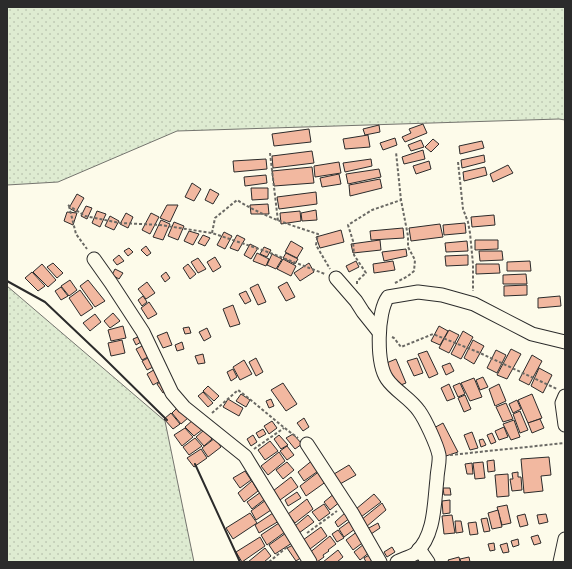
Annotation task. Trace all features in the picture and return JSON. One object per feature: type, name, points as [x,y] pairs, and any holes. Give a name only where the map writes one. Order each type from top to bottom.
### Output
[{"type":"street","points":[[94,259],[144,332],[172,393],[184,407],[245,456],[310,562]]},
{"type":"street","points":[[336,278],[356,301],[379,332]]},
{"type":"street","points":[[396,562],[414,554],[424,543],[433,520],[439,456],[420,411],[386,379],[381,363],[379,332],[381,313],[388,297],[418,292],[442,295],[474,304],[532,334],[565,342]]},
{"type":"street","points":[[562,393],[565,425]]},
{"type":"street","points":[[307,444],[352,514],[380,562]]},
{"type":"street","points":[[560,562],[565,539]]},
{"type":"street","points":[[419,549],[428,562]]},
{"type":"path","points":[[270,152],[278,221]]},
{"type":"path","points":[[388,297],[388,290],[391,284],[408,276],[414,271],[415,260],[408,247],[408,236],[396,152]]},
{"type":"path","points":[[458,162],[463,210],[468,222],[470,233],[473,264],[472,282],[474,304]]},
{"type":"path","points":[[212,233],[215,218],[237,200],[278,221],[318,234],[316,245],[336,278]]},
{"type":"path","points":[[366,273],[354,255],[348,225],[372,210],[402,200]]},
{"type":"path","points":[[94,259],[76,234],[68,205],[85,216],[120,223],[160,225],[212,233],[336,278]]},
{"type":"path","points":[[379,332],[394,338],[401,347],[433,334],[480,353],[562,393]]},
{"type":"path","points":[[209,427],[209,416],[238,390],[262,408],[284,428],[307,444]]},
{"type":"path","points":[[245,456],[284,428]]},
{"type":"path","points":[[439,456],[565,443]]},
{"type":"green space","points":[[7,7],[565,7],[565,120],[177,131],[58,182],[7,185]]},
{"type":"green space","points":[[7,286],[165,421],[194,562],[7,562]]},
{"type":"building","points":[[423,124],[427,133],[405,142],[402,137],[411,133],[409,129]]},
{"type":"building","points":[[379,125],[380,132],[365,135],[363,129]]},
{"type":"building","points":[[309,129],[311,142],[274,146],[272,134]]},
{"type":"building","points":[[368,135],[370,147],[345,149],[343,139]]},
{"type":"building","points":[[395,138],[397,145],[383,150],[380,143]]},
{"type":"building","points":[[433,139],[439,144],[431,152],[425,147]]},
{"type":"building","points":[[421,140],[424,147],[411,151],[408,145]]},
{"type":"building","points":[[482,141],[484,148],[460,154],[459,146]]},
{"type":"building","points":[[423,150],[425,159],[404,164],[402,157]]},
{"type":"building","points":[[312,151],[314,163],[273,168],[272,156]]},
{"type":"building","points":[[484,155],[485,162],[462,168],[461,160]]},
{"type":"building","points":[[266,159],[267,169],[234,172],[233,161]]},
{"type":"building","points":[[371,159],[372,166],[345,172],[343,163]]},
{"type":"building","points":[[429,161],[431,169],[416,174],[413,166]]},
{"type":"building","points":[[339,162],[341,173],[315,177],[314,166]]},
{"type":"building","points":[[508,165],[513,173],[493,182],[490,174]]},
{"type":"building","points":[[312,167],[314,183],[274,186],[272,171]]},
{"type":"building","points":[[485,167],[487,175],[464,181],[463,172]]},
{"type":"building","points":[[379,169],[381,177],[348,184],[346,174]]},
{"type":"building","points":[[339,174],[341,184],[322,187],[320,178]]},
{"type":"building","points":[[266,175],[267,183],[245,186],[244,177]]},
{"type":"building","points":[[380,179],[382,188],[350,196],[349,185]]},
{"type":"building","points":[[192,183],[201,189],[194,201],[185,197]]},
{"type":"building","points":[[251,188],[268,188],[268,199],[252,200]]},
{"type":"building","points":[[210,189],[219,194],[213,204],[205,200]]},
{"type":"building","points":[[316,192],[317,204],[279,209],[277,197]]},
{"type":"building","points":[[77,194],[84,198],[76,212],[69,208]]},
{"type":"building","points":[[268,204],[269,214],[251,214],[250,205]]},
{"type":"building","points":[[167,205],[178,205],[170,222],[160,218]]},
{"type":"building","points":[[86,206],[92,208],[87,219],[81,216]]},
{"type":"building","points":[[316,210],[317,220],[302,221],[301,213]]},
{"type":"building","points":[[97,211],[106,214],[100,227],[92,223]]},
{"type":"building","points":[[300,211],[301,221],[281,224],[280,213]]},
{"type":"building","points":[[67,212],[77,213],[73,225],[64,221]]},
{"type":"building","points":[[126,213],[133,217],[128,228],[120,224]]},
{"type":"building","points":[[151,213],[159,217],[150,234],[142,230]]},
{"type":"building","points":[[494,215],[495,225],[472,227],[471,217]]},
{"type":"building","points":[[110,216],[119,221],[114,230],[105,226]]},
{"type":"building","points":[[161,220],[170,224],[163,240],[153,237]]},
{"type":"building","points":[[174,222],[184,226],[178,240],[168,236]]},
{"type":"building","points":[[465,223],[466,233],[444,235],[443,225]]},
{"type":"building","points":[[440,224],[443,237],[411,241],[409,228]]},
{"type":"building","points":[[403,228],[404,238],[371,240],[370,231]]},
{"type":"building","points":[[341,230],[344,242],[320,248],[316,237]]},
{"type":"building","points":[[189,231],[199,234],[193,245],[184,241]]},
{"type":"building","points":[[224,232],[232,236],[225,249],[217,245]]},
{"type":"building","points":[[203,235],[210,238],[205,246],[198,243]]},
{"type":"building","points":[[237,235],[245,239],[238,251],[230,248]]},
{"type":"building","points":[[380,240],[381,250],[353,253],[351,244]]},
{"type":"building","points":[[475,240],[498,240],[498,249],[475,250]]},
{"type":"building","points":[[291,241],[303,248],[297,258],[285,252]]},
{"type":"building","points":[[467,241],[468,251],[446,252],[445,243]]},
{"type":"building","points":[[250,244],[258,248],[251,259],[244,255]]},
{"type":"building","points":[[146,246],[151,253],[147,256],[141,250]]},
{"type":"building","points":[[264,247],[271,250],[267,257],[260,254]]},
{"type":"building","points":[[129,248],[133,252],[128,256],[124,251]]},
{"type":"building","points":[[406,249],[407,256],[384,261],[382,252]]},
{"type":"building","points":[[479,251],[502,251],[503,260],[480,261]]},
{"type":"building","points":[[257,253],[269,259],[266,266],[253,261]]},
{"type":"building","points":[[286,253],[298,259],[295,264],[283,258]]},
{"type":"building","points":[[272,254],[282,259],[276,269],[267,265]]},
{"type":"building","points":[[119,255],[124,261],[117,265],[113,260]]},
{"type":"building","points":[[468,255],[468,265],[446,266],[445,256]]},
{"type":"building","points":[[215,257],[221,267],[213,272],[207,262]]},
{"type":"building","points":[[198,258],[206,269],[198,273],[191,262]]},
{"type":"building","points":[[283,259],[296,266],[291,276],[277,269]]},
{"type":"building","points":[[356,261],[359,267],[349,272],[346,266]]},
{"type":"building","points":[[393,261],[395,270],[374,273],[373,264]]},
{"type":"building","points":[[530,261],[531,271],[507,271],[507,262]]},
{"type":"building","points":[[53,263],[63,273],[57,278],[47,267]]},
{"type":"building","points":[[309,263],[314,272],[300,281],[294,273]]},
{"type":"building","points":[[42,264],[56,280],[48,287],[33,272]]},
{"type":"building","points":[[188,264],[196,274],[190,279],[183,268]]},
{"type":"building","points":[[476,264],[499,264],[500,273],[476,274]]},
{"type":"building","points":[[115,269],[123,273],[119,279],[112,275]]},
{"type":"building","points":[[32,272],[45,286],[38,291],[25,278]]},
{"type":"building","points":[[166,272],[170,278],[165,282],[161,276]]},
{"type":"building","points":[[526,274],[527,284],[503,284],[503,275]]},
{"type":"building","points":[[70,280],[77,290],[69,296],[61,286]]},
{"type":"building","points":[[88,280],[105,301],[95,307],[80,286]]},
{"type":"building","points":[[147,282],[155,293],[146,299],[138,289]]},
{"type":"building","points":[[287,282],[295,297],[286,301],[278,287]]},
{"type":"building","points":[[258,284],[266,302],[258,305],[250,288]]},
{"type":"building","points":[[527,285],[527,295],[504,296],[504,286]]},
{"type":"building","points":[[61,287],[68,296],[61,300],[55,291]]},
{"type":"building","points":[[80,290],[93,308],[81,316],[69,298]]},
{"type":"building","points":[[246,291],[251,301],[245,304],[239,294]]},
{"type":"building","points":[[143,296],[147,302],[142,306],[138,300]]},
{"type":"building","points":[[560,296],[561,306],[538,308],[538,298]]},
{"type":"building","points":[[149,302],[157,314],[148,319],[141,308]]},
{"type":"building","points":[[233,305],[240,324],[230,327],[223,309]]},
{"type":"building","points":[[113,313],[120,321],[110,328],[104,321]]},
{"type":"building","points":[[95,314],[101,322],[90,331],[83,323]]},
{"type":"building","points":[[123,326],[126,338],[111,341],[108,330]]},
{"type":"building","points":[[439,326],[448,331],[440,345],[431,341]]},
{"type":"building","points":[[189,327],[191,333],[185,334],[183,328]]},
{"type":"building","points":[[207,328],[211,337],[204,341],[199,332]]},
{"type":"building","points":[[449,330],[459,335],[449,353],[439,348]]},
{"type":"building","points":[[463,331],[473,337],[461,359],[451,354]]},
{"type":"building","points":[[167,332],[172,345],[163,348],[157,336]]},
{"type":"building","points":[[138,337],[141,342],[136,345],[133,339]]},
{"type":"building","points":[[122,340],[125,353],[111,356],[108,343]]},
{"type":"building","points":[[473,340],[484,346],[474,364],[464,358]]},
{"type":"building","points":[[182,342],[184,349],[177,351],[175,345]]},
{"type":"building","points":[[144,345],[150,356],[142,360],[136,349]]},
{"type":"building","points":[[511,349],[521,354],[507,379],[497,375]]},
{"type":"building","points":[[496,350],[506,355],[497,373],[487,368]]},
{"type":"building","points":[[427,351],[438,374],[429,378],[418,354]]},
{"type":"building","points":[[203,354],[205,363],[198,364],[195,356]]},
{"type":"building","points":[[532,355],[542,361],[529,385],[519,380]]},
{"type":"building","points":[[150,357],[155,366],[147,370],[142,361]]},
{"type":"building","points":[[256,358],[263,372],[256,376],[249,362]]},
{"type":"building","points":[[417,358],[423,373],[414,376],[407,361]]},
{"type":"building","points":[[396,359],[406,383],[398,386],[384,364]]},
{"type":"building","points":[[244,360],[252,374],[240,380],[233,367]]},
{"type":"building","points":[[450,363],[454,371],[446,375],[442,366]]},
{"type":"building","points":[[157,368],[164,379],[153,385],[147,374]]},
{"type":"building","points":[[539,368],[552,375],[543,393],[531,386]]},
{"type":"building","points":[[233,369],[237,377],[231,381],[227,372]]},
{"type":"building","points":[[483,377],[488,387],[480,390],[476,380]]},
{"type":"building","points":[[474,378],[482,397],[470,401],[461,383]]},
{"type":"building","points":[[162,381],[168,390],[163,393],[157,384]]},
{"type":"building","points":[[283,383],[297,404],[286,411],[271,390]]},
{"type":"building","points":[[460,383],[465,394],[458,397],[453,386]]},
{"type":"building","points":[[449,384],[455,398],[447,401],[441,388]]},
{"type":"building","points":[[499,384],[506,401],[495,406],[489,389]]},
{"type":"building","points":[[208,386],[219,396],[214,401],[203,391]]},
{"type":"building","points":[[203,392],[213,403],[208,407],[198,396]]},
{"type":"building","points":[[241,394],[250,400],[246,407],[236,401]]},
{"type":"building","points":[[532,394],[542,418],[528,423],[518,400]]},
{"type":"building","points":[[465,395],[471,409],[464,412],[458,398]]},
{"type":"building","points":[[228,399],[243,408],[239,416],[223,407]]},
{"type":"building","points":[[271,399],[274,406],[269,408],[266,401]]},
{"type":"building","points":[[517,400],[521,409],[513,413],[509,404]]},
{"type":"building","points":[[506,403],[513,419],[503,422],[496,407]]},
{"type":"building","points":[[177,408],[188,418],[181,424],[172,413]]},
{"type":"building","points":[[520,411],[528,430],[520,433],[513,414]]},
{"type":"building","points":[[171,413],[180,424],[173,429],[164,419]]},
{"type":"building","points":[[304,418],[309,427],[303,431],[297,423]]},
{"type":"building","points":[[540,419],[544,428],[532,433],[528,423]]},
{"type":"building","points":[[193,420],[203,429],[194,436],[185,427]]},
{"type":"building","points":[[514,420],[520,437],[511,440],[503,424]]},
{"type":"building","points":[[272,421],[277,428],[269,434],[264,426]]},
{"type":"building","points":[[443,423],[458,452],[446,456],[432,429]]},
{"type":"building","points":[[504,427],[508,437],[499,440],[495,431]]},
{"type":"building","points":[[185,428],[193,437],[182,446],[174,435]]},
{"type":"building","points":[[263,429],[266,434],[259,438],[256,433]]},
{"type":"building","points":[[204,430],[212,439],[204,446],[196,437]]},
{"type":"building","points":[[472,432],[478,448],[470,450],[464,435]]},
{"type":"building","points":[[492,433],[496,442],[491,444],[487,435]]},
{"type":"building","points":[[293,434],[302,444],[295,449],[286,438]]},
{"type":"building","points":[[253,435],[257,442],[251,446],[247,439]]},
{"type":"building","points":[[279,435],[288,445],[281,449],[274,439]]},
{"type":"building","points":[[195,438],[202,446],[189,455],[183,447]]},
{"type":"building","points":[[215,438],[221,447],[208,457],[202,448]]},
{"type":"building","points":[[483,439],[486,445],[481,447],[479,440]]},
{"type":"building","points":[[270,441],[278,451],[265,460],[258,450]]},
{"type":"building","points":[[287,446],[294,455],[287,460],[280,451]]},
{"type":"building","points":[[201,449],[207,458],[194,467],[187,458]]},
{"type":"building","points":[[279,452],[285,461],[268,475],[261,466]]},
{"type":"building","points":[[549,457],[551,475],[541,476],[543,491],[524,493],[521,459]]},
{"type":"building","points":[[314,459],[321,469],[304,481],[298,472]]},
{"type":"building","points":[[494,460],[495,471],[488,472],[487,461]]},
{"type":"building","points":[[287,462],[294,470],[283,479],[276,470]]},
{"type":"building","points":[[483,462],[485,478],[475,479],[473,463]]},
{"type":"building","points":[[472,463],[473,474],[467,474],[465,464]]},
{"type":"building","points":[[349,465],[356,475],[340,484],[334,474]]},
{"type":"building","points":[[321,470],[327,481],[306,496],[300,486]]},
{"type":"building","points":[[245,471],[251,480],[240,488],[233,478]]},
{"type":"building","points":[[518,472],[518,477],[521,477],[522,490],[512,491],[510,479],[513,479],[512,473]]},
{"type":"building","points":[[508,474],[509,496],[497,497],[495,475]]},
{"type":"building","points":[[291,477],[298,487],[280,500],[273,491]]},
{"type":"building","points":[[252,481],[258,491],[244,502],[238,493]]},
{"type":"building","points":[[443,488],[450,488],[451,495],[444,495]]},
{"type":"building","points":[[261,492],[265,499],[252,509],[247,502]]},
{"type":"building","points":[[297,492],[301,498],[288,506],[285,500]]},
{"type":"building","points":[[335,493],[341,501],[330,510],[324,502]]},
{"type":"building","points":[[374,494],[381,502],[361,517],[356,509]]},
{"type":"building","points":[[307,499],[313,509],[295,523],[288,514]]},
{"type":"building","points":[[266,500],[271,510],[256,520],[251,511]]},
{"type":"building","points":[[450,500],[450,513],[443,514],[442,501]]},
{"type":"building","points":[[382,503],[386,510],[366,527],[361,520]]},
{"type":"building","points":[[324,504],[330,513],[319,521],[312,512]]},
{"type":"building","points":[[507,505],[511,523],[502,525],[497,507]]},
{"type":"building","points":[[498,510],[502,527],[492,529],[488,513]]},
{"type":"building","points":[[346,512],[350,518],[338,527],[335,522]]},
{"type":"building","points":[[250,513],[257,523],[233,539],[226,528]]},
{"type":"building","points":[[273,513],[279,521],[259,533],[255,525]]},
{"type":"building","points":[[525,514],[528,525],[520,527],[517,516]]},
{"type":"building","points":[[546,514],[548,522],[539,524],[537,515]]},
{"type":"building","points":[[308,515],[314,522],[299,533],[295,526]]},
{"type":"building","points":[[452,515],[455,533],[444,534],[442,516]]},
{"type":"building","points":[[487,518],[490,531],[484,532],[481,519]]},
{"type":"building","points":[[350,521],[355,529],[344,537],[339,529]]},
{"type":"building","points":[[455,521],[461,521],[463,532],[456,533]]},
{"type":"building","points":[[476,522],[478,534],[470,535],[468,523]]},
{"type":"building","points":[[279,523],[285,532],[267,545],[261,535]]},
{"type":"building","points":[[378,523],[380,528],[371,534],[367,529]]},
{"type":"building","points":[[321,527],[327,536],[310,549],[303,540]]},
{"type":"building","points":[[338,530],[344,538],[337,542],[332,534]]},
{"type":"building","points":[[358,531],[365,541],[353,550],[346,540]]},
{"type":"building","points":[[286,533],[292,543],[275,554],[269,545]]},
{"type":"building","points":[[538,535],[541,543],[534,545],[531,537]]},
{"type":"building","points":[[330,536],[336,544],[323,555],[324,557],[317,562],[314,562],[308,554]]},
{"type":"building","points":[[260,537],[265,546],[242,562],[236,552]]},
{"type":"building","points":[[518,539],[519,545],[513,547],[511,541]]},
{"type":"building","points":[[297,543],[305,555],[296,561],[287,548]]},
{"type":"building","points":[[494,543],[495,550],[490,551],[488,544]]},
{"type":"building","points":[[507,543],[509,552],[503,553],[500,545]]},
{"type":"building","points":[[364,544],[370,552],[360,560],[354,552]]},
{"type":"building","points":[[392,547],[395,552],[387,557],[384,552]]},
{"type":"building","points":[[265,548],[271,556],[264,562],[248,562]]},
{"type":"building","points":[[338,550],[343,557],[337,562],[323,562]]},
{"type":"building","points":[[371,554],[374,562],[366,562],[364,558]]},
{"type":"building","points":[[459,557],[460,562],[449,562],[448,560]]},
{"type":"building","points":[[469,557],[470,562],[461,562],[460,559]]},
{"type":"wall","points":[[7,281],[45,302],[167,420]]},
{"type":"wall","points":[[195,464],[240,562]]}]
